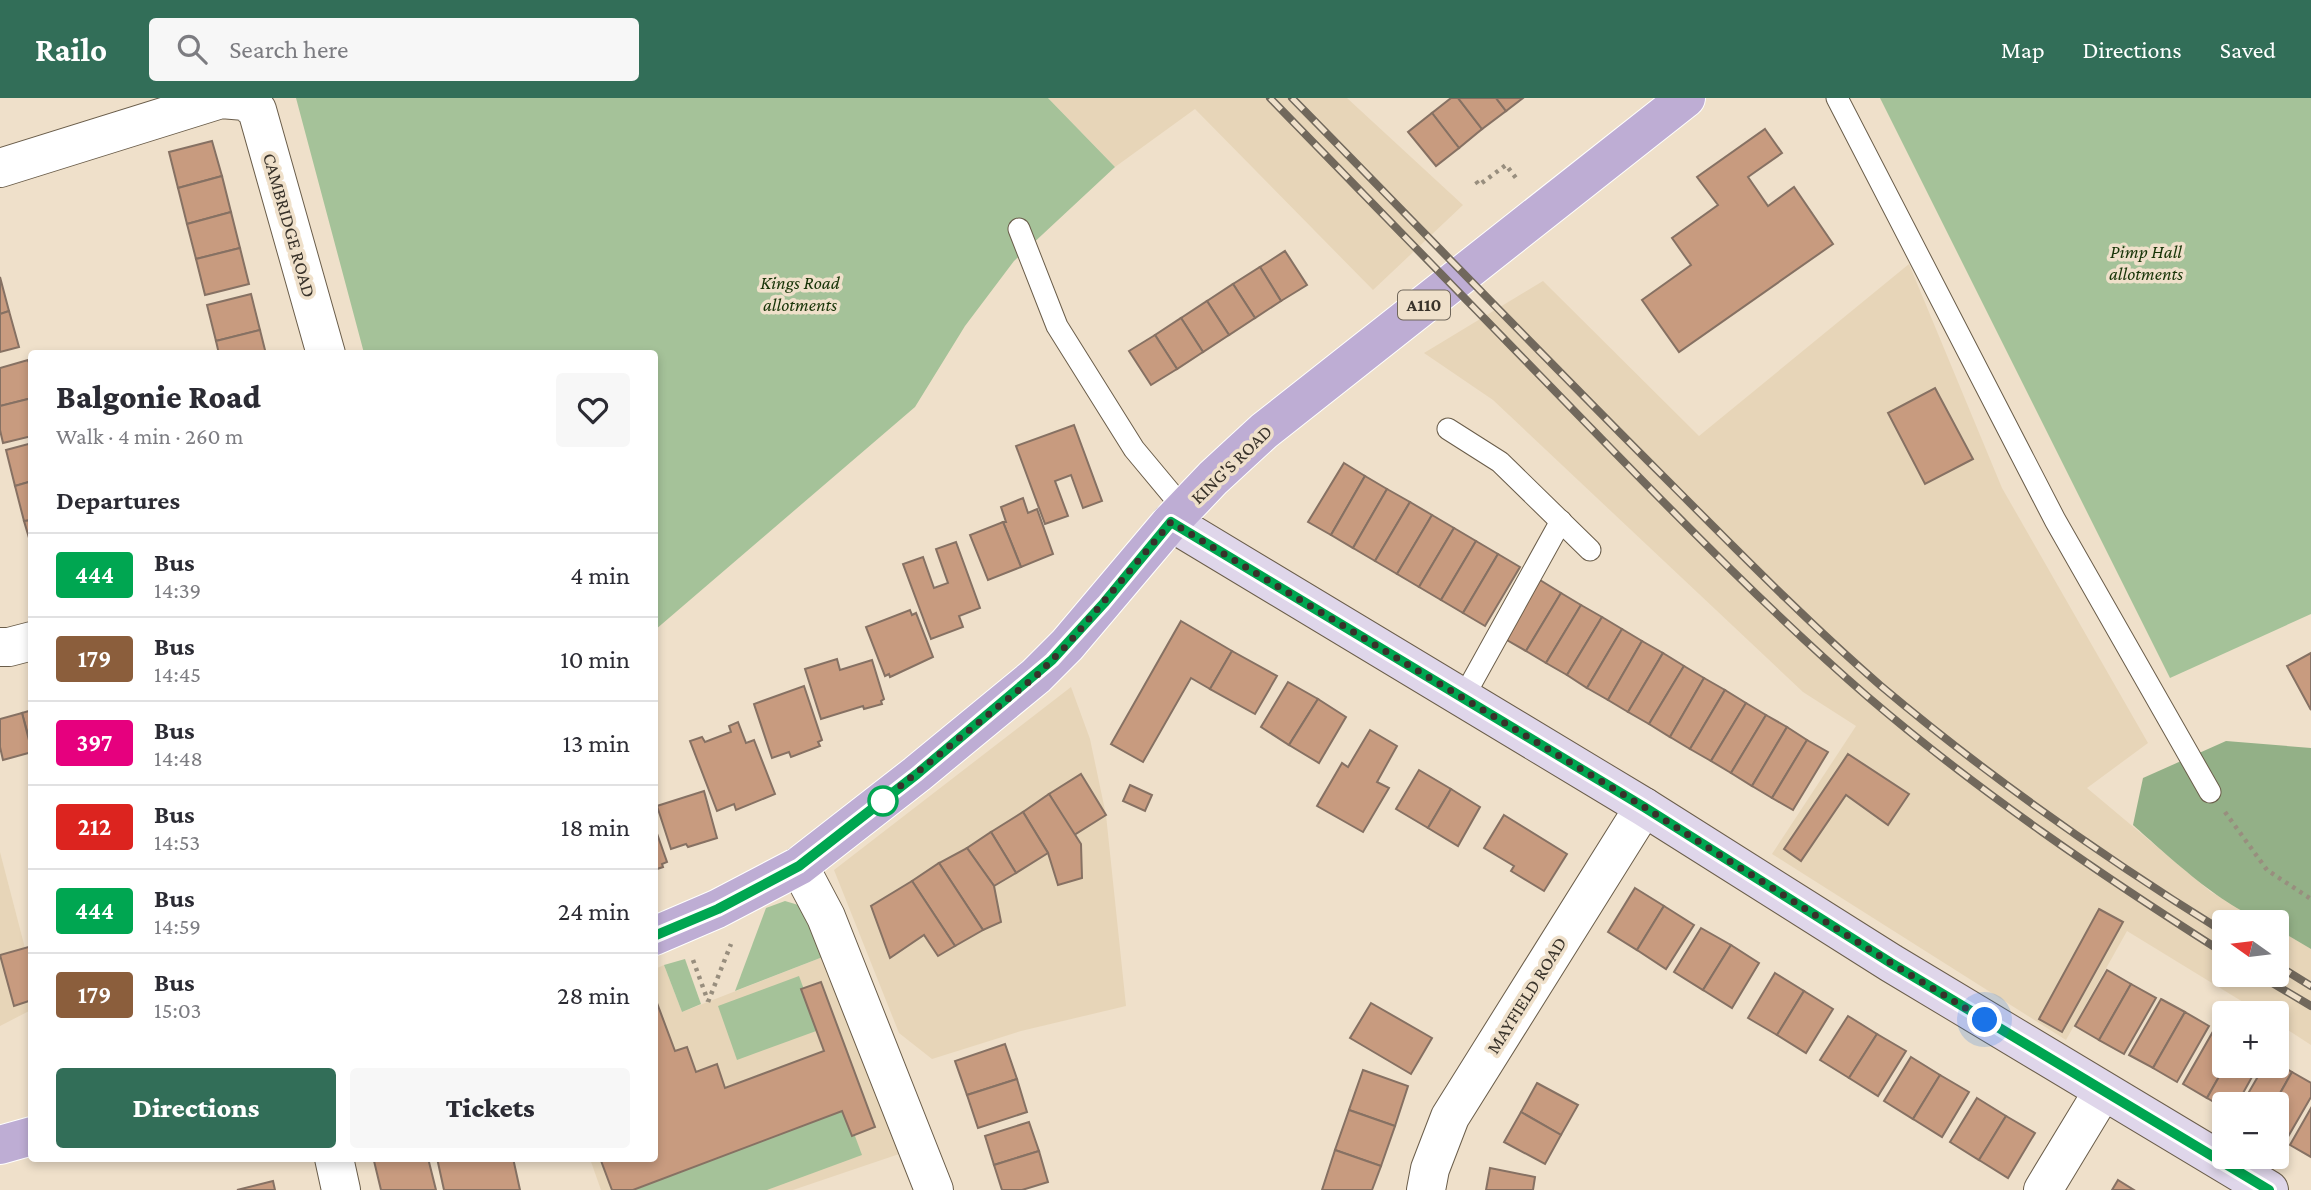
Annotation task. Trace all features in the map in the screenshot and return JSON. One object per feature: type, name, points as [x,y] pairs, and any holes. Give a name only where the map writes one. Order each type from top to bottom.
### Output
[{"type":"main road","name":"KING'S ROAD","points":[[668,930],[718,909],[799,866],[917,774],[1036,676],[1067,645],[1178,516],[1264,431],[1686,98]]},
{"type":"main road","points":[[1178,516],[1463,698],[1644,807],[1891,963],[2269,1190]]},
{"type":"main road","points":[[0,1145],[28,1137]]},
{"type":"street","points":[[0,169],[231,99]]},
{"type":"street","name":"CAMBRIDGE ROAD","points":[[231,99],[257,110],[325,350]]},
{"type":"street","points":[[0,647],[9,648],[28,642]]},
{"type":"street","name":"MAYFIELD ROAD","points":[[1426,1190],[1430,1169],[1450,1117],[1644,807]]},
{"type":"street","points":[[799,866],[826,917],[934,1190]]},
{"type":"street","points":[[2043,1190],[2103,1091]]},
{"type":"street","points":[[335,1162],[341,1190]]},
{"type":"lane","points":[[1837,98],[2055,520],[2210,792]]},
{"type":"lane","points":[[1018,229],[1056,326],[1178,516]]},
{"type":"lane","points":[[1448,429],[1500,463],[1590,550]]},
{"type":"lane","points":[[1463,698],[1561,521]]},
{"type":"path","points":[[1476,181],[1479,185],[1506,165],[1516,178]]},
{"type":"path","points":[[2210,792],[2267,870],[2311,899]]},
{"type":"path","points":[[668,930],[708,1002]]},
{"type":"shaded area","points":[[1048,98],[1347,98],[1463,205],[1373,290],[1195,109],[1115,167]]},
{"type":"shaded area","points":[[1909,264],[2002,488],[2148,743],[2087,788],[2211,892],[2243,910],[2212,910],[2212,983],[2127,931],[2066,1040],[1772,854],[1856,726],[1803,692],[1493,400],[1424,353],[1543,281],[1699,436]]},
{"type":"shaded area","points":[[1071,687],[1090,739],[1106,815],[1126,1006],[1021,1031],[932,1059],[899,1033],[834,870]]},
{"type":"shaded area","points":[[0,852],[28,960],[28,1012],[0,1026]]},
{"type":"shaded area","points":[[2289,936],[2311,949],[2311,1045],[2289,1031],[2289,1001],[2241,1001],[2219,987],[2289,987]]},
{"type":"shaded area","points":[[833,953],[908,1151],[793,1190],[601,1190],[591,1162],[658,1162],[658,968],[664,965],[682,1012]]},
{"type":"green space","name":"Kings Road allotments","points":[[296,98],[1048,98],[1115,167],[1014,261],[965,326],[915,407],[658,627],[658,350],[363,350]]},
{"type":"green space","name":"Pimp Hall allotments","points":[[1880,98],[2311,98],[2311,614],[2170,678]]},
{"type":"green space","points":[[2226,741],[2311,748],[2311,949],[2289,936],[2289,910],[2240,910],[2202,884],[2133,825],[2143,778]]},
{"type":"green space","points":[[785,901],[805,907],[833,953],[735,991],[766,908]]},
{"type":"green space","points":[[685,959],[701,1004],[682,1012],[664,965]]},
{"type":"green space","points":[[799,976],[819,1030],[737,1060],[718,1006]]},
{"type":"green space","points":[[845,1109],[862,1155],[767,1190],[627,1190]]},
{"type":"building","points":[[1451,98],[1458,98],[1482,129],[1459,148],[1432,113]]},
{"type":"building","points":[[1458,98],[1496,98],[1506,111],[1482,129]]},
{"type":"building","points":[[1496,98],[1523,98],[1506,111]]},
{"type":"building","points":[[1432,113],[1459,148],[1436,166],[1408,132]]},
{"type":"building","points":[[1765,129],[1782,153],[1748,177],[1768,206],[1794,187],[1833,244],[1679,352],[1642,300],[1691,265],[1672,238],[1718,205],[1697,177]]},
{"type":"building","points":[[212,141],[222,176],[178,188],[169,152]]},
{"type":"building","points":[[222,176],[231,212],[187,224],[178,188]]},
{"type":"building","points":[[231,212],[240,248],[196,259],[187,224]]},
{"type":"building","points":[[240,248],[249,284],[205,295],[196,259]]},
{"type":"building","points":[[1285,251],[1307,285],[1281,301],[1260,267]]},
{"type":"building","points":[[1260,267],[1281,301],[1255,318],[1233,284]]},
{"type":"building","points":[[0,277],[9,311],[0,314]]},
{"type":"building","points":[[1233,284],[1255,318],[1229,335],[1207,301]]},
{"type":"building","points":[[251,294],[260,330],[216,341],[207,305]]},
{"type":"building","points":[[1207,301],[1229,335],[1203,352],[1181,318]]},
{"type":"building","points":[[9,311],[19,347],[0,352],[0,314]]},
{"type":"building","points":[[1181,318],[1203,352],[1177,369],[1155,335]]},
{"type":"building","points":[[260,330],[265,350],[218,350],[216,341]]},
{"type":"building","points":[[1155,335],[1177,369],[1151,385],[1129,351]]},
{"type":"building","points":[[28,360],[28,399],[0,406],[0,368]]},
{"type":"building","points":[[1935,388],[1973,459],[1925,484],[1888,413]]},
{"type":"building","points":[[28,399],[28,437],[3,443],[0,406]]},
{"type":"building","points":[[1074,425],[1102,501],[1083,508],[1071,475],[1055,481],[1068,516],[1045,524],[1016,446]]},
{"type":"building","points":[[28,444],[28,482],[15,486],[6,450]]},
{"type":"building","points":[[1344,463],[1365,476],[1331,535],[1308,522]]},
{"type":"building","points":[[1365,476],[1387,489],[1353,548],[1331,535]]},
{"type":"building","points":[[28,482],[28,520],[24,521],[15,486]]},
{"type":"building","points":[[1387,489],[1410,502],[1375,561],[1353,548]]},
{"type":"building","points":[[1023,498],[1028,513],[1037,509],[1053,554],[1021,567],[1003,522],[1006,522],[1001,507]]},
{"type":"building","points":[[1410,502],[1432,515],[1397,574],[1375,561]]},
{"type":"building","points":[[1432,515],[1454,528],[1419,587],[1397,574]]},
{"type":"building","points":[[1003,522],[1021,567],[988,580],[970,535]]},
{"type":"building","points":[[1454,528],[1476,541],[1441,600],[1419,587]]},
{"type":"building","points":[[1476,541],[1498,554],[1463,613],[1441,600]]},
{"type":"building","points":[[956,542],[980,608],[959,616],[963,627],[931,639],[903,564],[923,557],[934,588],[948,583],[936,549]]},
{"type":"building","points":[[1498,554],[1520,567],[1485,626],[1463,613]]},
{"type":"building","points":[[1540,580],[1561,593],[1526,651],[1505,639]]},
{"type":"building","points":[[1561,593],[1581,605],[1546,663],[1526,651]]},
{"type":"building","points":[[1581,605],[1602,617],[1567,675],[1546,663]]},
{"type":"building","points":[[910,610],[912,615],[916,613],[933,657],[890,677],[889,674],[885,676],[866,627]]},
{"type":"building","points":[[1602,617],[1622,629],[1587,688],[1567,675]]},
{"type":"building","points":[[1181,621],[1232,651],[1210,689],[1191,678],[1143,762],[1111,744]]},
{"type":"building","points":[[1622,629],[1642,641],[1608,700],[1587,688]]},
{"type":"building","points":[[1642,641],[1663,653],[1628,712],[1608,700]]},
{"type":"building","points":[[1232,651],[1277,676],[1255,714],[1210,689]]},
{"type":"building","points":[[1663,653],[1684,666],[1649,724],[1628,712]]},
{"type":"building","points":[[2311,653],[2311,710],[2287,666]]},
{"type":"building","points":[[837,659],[840,670],[872,660],[884,699],[882,704],[864,709],[863,706],[821,719],[805,669]]},
{"type":"building","points":[[1684,666],[1704,678],[1670,737],[1649,724]]},
{"type":"building","points":[[1704,678],[1725,690],[1690,749],[1670,737]]},
{"type":"building","points":[[1288,682],[1318,699],[1289,745],[1261,727]]},
{"type":"building","points":[[804,686],[822,740],[818,742],[820,746],[791,757],[789,752],[772,758],[754,704]]},
{"type":"building","points":[[1725,690],[1746,703],[1711,761],[1690,749]]},
{"type":"building","points":[[1318,699],[1346,717],[1319,763],[1289,745]]},
{"type":"building","points":[[1746,703],[1766,715],[1731,773],[1711,761]]},
{"type":"building","points":[[28,711],[28,735],[22,713]]},
{"type":"building","points":[[22,713],[28,736],[28,753],[3,760],[0,719]]},
{"type":"building","points":[[1766,715],[1787,727],[1752,786],[1731,773]]},
{"type":"building","points":[[738,722],[746,743],[754,740],[775,794],[736,810],[734,804],[717,811],[690,741],[702,737],[705,742],[731,732],[729,726]]},
{"type":"building","points":[[1787,727],[1807,740],[1772,798],[1752,786]]},
{"type":"building","points":[[1370,730],[1397,746],[1377,782],[1389,788],[1363,832],[1317,806],[1342,763],[1348,767]]},
{"type":"building","points":[[1807,740],[1828,752],[1793,810],[1772,798]]},
{"type":"building","points":[[1848,754],[1909,794],[1888,825],[1846,795],[1801,861],[1784,849]]},
{"type":"building","points":[[1419,770],[1451,789],[1428,828],[1396,809]]},
{"type":"building","points":[[1081,774],[1106,815],[1074,835],[1049,794]]},
{"type":"building","points":[[1130,785],[1152,795],[1145,811],[1123,801]]},
{"type":"building","points":[[1451,789],[1480,807],[1458,846],[1428,828]]},
{"type":"building","points":[[704,791],[717,838],[671,849],[658,806]]},
{"type":"building","points":[[1049,794],[1081,844],[1082,878],[1058,885],[1048,853],[1023,812]]},
{"type":"building","points":[[1023,812],[1048,853],[1016,873],[991,832]]},
{"type":"building","points":[[1504,815],[1567,854],[1544,891],[1511,871],[1514,866],[1484,848]]},
{"type":"building","points":[[991,832],[1016,873],[994,886],[967,848]]},
{"type":"building","points":[[658,836],[667,862],[662,864],[663,867],[658,869]]},
{"type":"building","points":[[967,848],[994,886],[1001,922],[983,930],[939,863]]},
{"type":"building","points":[[939,863],[983,930],[955,946],[912,881]]},
{"type":"building","points":[[912,881],[955,946],[938,956],[924,935],[890,958],[871,906]]},
{"type":"building","points":[[1635,888],[1664,906],[1637,950],[1608,932]]},
{"type":"building","points":[[1664,906],[1694,925],[1666,969],[1637,950]]},
{"type":"building","points":[[2099,909],[2123,922],[2062,1032],[2039,1019]]},
{"type":"building","points":[[1701,928],[1731,945],[1703,990],[1674,972]]},
{"type":"building","points":[[1731,945],[1759,963],[1732,1008],[1703,990]]},
{"type":"building","points":[[28,947],[28,1001],[14,1006],[0,955]]},
{"type":"building","points":[[2107,970],[2131,984],[2099,1040],[2075,1026]]},
{"type":"building","points":[[1775,973],[1804,991],[1777,1035],[1748,1018]]},
{"type":"building","points":[[821,982],[875,1127],[852,1136],[842,1111],[633,1190],[612,1190],[602,1162],[658,1162],[658,1006],[675,1051],[687,1047],[696,1072],[717,1064],[725,1088],[824,1051],[801,989]]},
{"type":"building","points":[[2131,984],[2156,998],[2124,1054],[2099,1040]]},
{"type":"building","points":[[1804,991],[1833,1009],[1806,1053],[1777,1035]]},
{"type":"building","points":[[2161,999],[2185,1012],[2153,1068],[2129,1055]]},
{"type":"building","points":[[1371,1003],[1432,1038],[1411,1074],[1350,1038]]},
{"type":"building","points":[[2185,1012],[2209,1026],[2177,1082],[2153,1068]]},
{"type":"building","points":[[1848,1016],[1877,1034],[1849,1078],[1820,1060]]},
{"type":"building","points":[[2212,1033],[2212,1078],[2218,1078],[2207,1098],[2183,1084]]},
{"type":"building","points":[[1877,1034],[1906,1051],[1878,1096],[1849,1078]]},
{"type":"building","points":[[1005,1044],[1017,1079],[967,1095],[955,1061]]},
{"type":"building","points":[[1911,1057],[1940,1075],[1913,1119],[1884,1101]]},
{"type":"building","points":[[1363,1070],[1408,1086],[1395,1126],[1349,1110]]},
{"type":"building","points":[[2292,1072],[2311,1083],[2311,1097],[2289,1135],[2289,1092],[2281,1092]]},
{"type":"building","points":[[1940,1075],[1969,1092],[1942,1137],[1913,1119]]},
{"type":"building","points":[[2218,1078],[2251,1078],[2244,1092],[2212,1092],[2212,1101],[2207,1098]]},
{"type":"building","points":[[2257,1078],[2289,1078],[2281,1092],[2249,1092]]},
{"type":"building","points":[[1017,1079],[1027,1112],[978,1128],[967,1095]]},
{"type":"building","points":[[1537,1083],[1578,1105],[1561,1135],[1521,1112]]},
{"type":"building","points":[[1977,1098],[2006,1116],[1979,1160],[1950,1142]]},
{"type":"building","points":[[2311,1108],[2311,1157],[2290,1145]]},
{"type":"building","points":[[1349,1110],[1395,1126],[1381,1166],[1335,1150]]},
{"type":"building","points":[[1521,1112],[1561,1135],[1545,1164],[1504,1142]]},
{"type":"building","points":[[2006,1116],[2035,1133],[2008,1178],[1979,1160]]},
{"type":"building","points":[[1029,1122],[1039,1151],[994,1165],[985,1136]]},
{"type":"building","points":[[1335,1150],[1381,1166],[1372,1190],[1322,1190]]},
{"type":"building","points":[[1039,1151],[1048,1182],[1022,1190],[1002,1190],[994,1165]]},
{"type":"building","points":[[374,1162],[429,1162],[436,1190],[381,1190]]},
{"type":"building","points":[[438,1162],[514,1162],[520,1190],[444,1190]]},
{"type":"building","points":[[1490,1168],[1535,1177],[1533,1190],[1486,1190]]},
{"type":"building","points":[[2118,1180],[2134,1190],[2112,1190]]},
{"type":"building","points":[[273,1181],[275,1190],[237,1190]]},
{"type":"railway","points":[[1270,98],[1689,528],[1831,664],[1910,732],[1997,799],[2087,863],[2212,945]]},
{"type":"railway","points":[[1292,98],[1663,476],[1853,661],[1922,720],[2006,784],[2092,846],[2212,924]]},
{"type":"railway","points":[[2289,972],[2311,986]]},
{"type":"railway","points":[[2279,987],[2311,1006]]},
{"type":"bus line","name":"444","points":[[658,934],[718,909],[799,866],[917,774],[1036,676],[1104,603],[1171,522],[1644,807],[1891,963],[2269,1190]]},
{"type":"route","points":[[883,801],[877,805],[1036,676],[1067,645],[1171,522],[1644,807],[1985,1020]]}]
